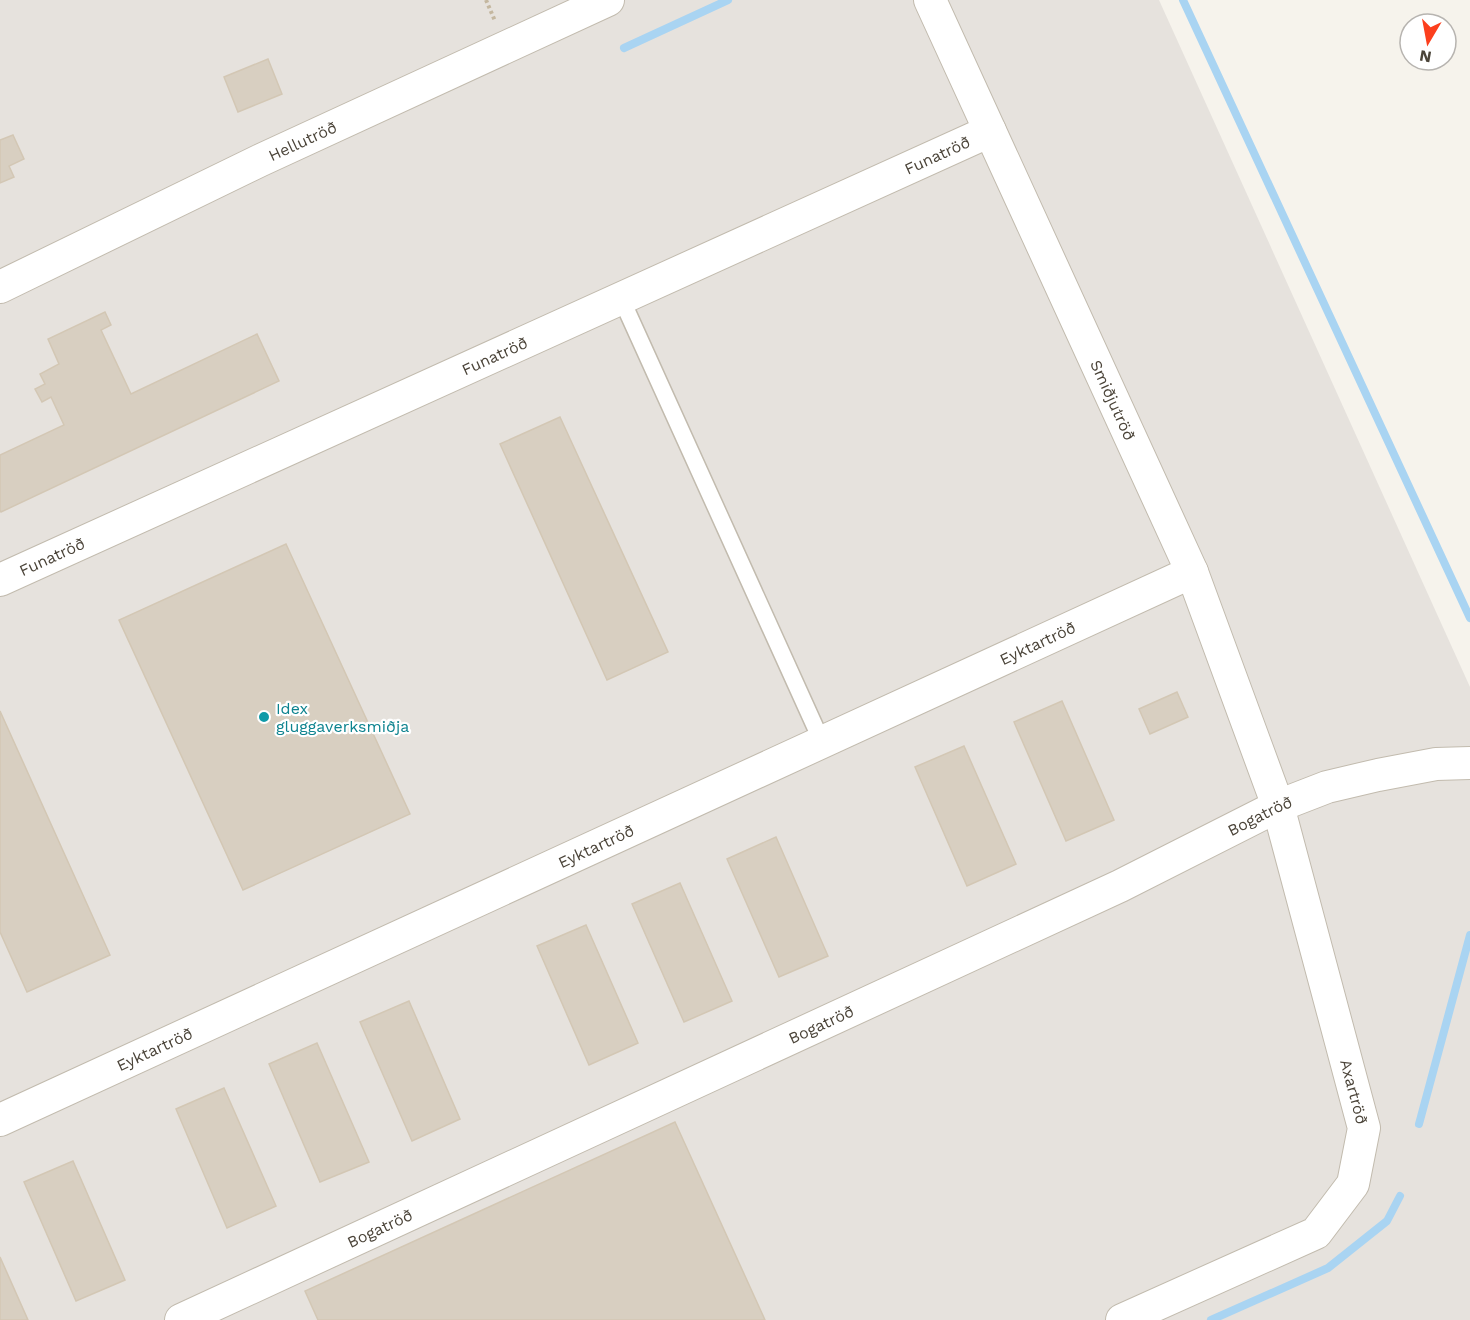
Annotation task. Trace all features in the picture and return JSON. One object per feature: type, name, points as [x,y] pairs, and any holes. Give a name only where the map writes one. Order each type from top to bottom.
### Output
[{"type":"street","name":"Hellutröð","points":[[0,287],[271,156],[608,0]]},
{"type":"street","name":"Smiðjutröð","points":[[930,0],[1192,572],[1278,806]]},
{"type":"street","name":"Funatröð","points":[[0,580],[990,131]]},
{"type":"street","name":"Eyktartröð","points":[[0,1120],[1192,572]]},
{"type":"street","name":"Bogatröð","points":[[191,1318],[1120,886],[1278,806],[1328,787],[1378,775],[1436,764],[1470,763]]},
{"type":"street","name":"Axartröð","points":[[1122,1320],[1316,1233],[1353,1184],[1364,1128],[1278,806]]},
{"type":"lane","points":[[621,298],[822,742]]},
{"type":"shaded area","points":[[0,0],[1159,0],[1470,687],[1470,1320],[0,1320]]},
{"type":"building","points":[[268,59],[282,94],[238,112],[224,77]]},
{"type":"building","points":[[13,135],[24,159],[9,166],[14,177],[0,183],[0,140]]},
{"type":"building","points":[[105,312],[111,325],[101,330],[131,394],[257,334],[279,381],[1,512],[0,455],[64,425],[51,397],[42,402],[35,389],[45,384],[40,374],[59,364],[48,339]]},
{"type":"building","points":[[560,417],[668,652],[607,680],[500,444]]},
{"type":"building","name":"Idex gluggaverksmiðja","points":[[286,544],[410,814],[243,890],[119,620]]},
{"type":"building","points":[[1177,692],[1188,717],[1150,734],[1139,709]]},
{"type":"building","points":[[1062,701],[1114,820],[1066,841],[1014,722]]},
{"type":"building","points":[[0,711],[110,955],[27,992],[0,932]]},
{"type":"building","points":[[964,746],[1016,864],[967,886],[915,767]]},
{"type":"building","points":[[776,837],[828,956],[779,977],[727,859]]},
{"type":"building","points":[[680,883],[732,1001],[684,1022],[632,904]]},
{"type":"building","points":[[586,925],[638,1043],[589,1065],[537,946]]},
{"type":"building","points":[[409,1001],[460,1119],[412,1141],[360,1022]]},
{"type":"building","points":[[317,1043],[369,1162],[320,1182],[269,1064]]},
{"type":"building","points":[[224,1088],[276,1206],[227,1228],[176,1109]]},
{"type":"building","points":[[675,1122],[765,1320],[318,1320],[305,1291]]},
{"type":"building","points":[[73,1161],[125,1280],[76,1301],[24,1182]]},
{"type":"building","points":[[0,1257],[28,1320],[0,1320]]},
{"type":"waterway","points":[[624,48],[728,0]]},
{"type":"waterway","points":[[1183,0],[1470,618]]},
{"type":"waterway","points":[[1419,1124],[1470,935]]},
{"type":"waterway","points":[[1211,1320],[1328,1268],[1387,1221],[1400,1196]]},
{"type":"place","name":"Idex gluggaverksmiðja","points":[[264,717]]}]
